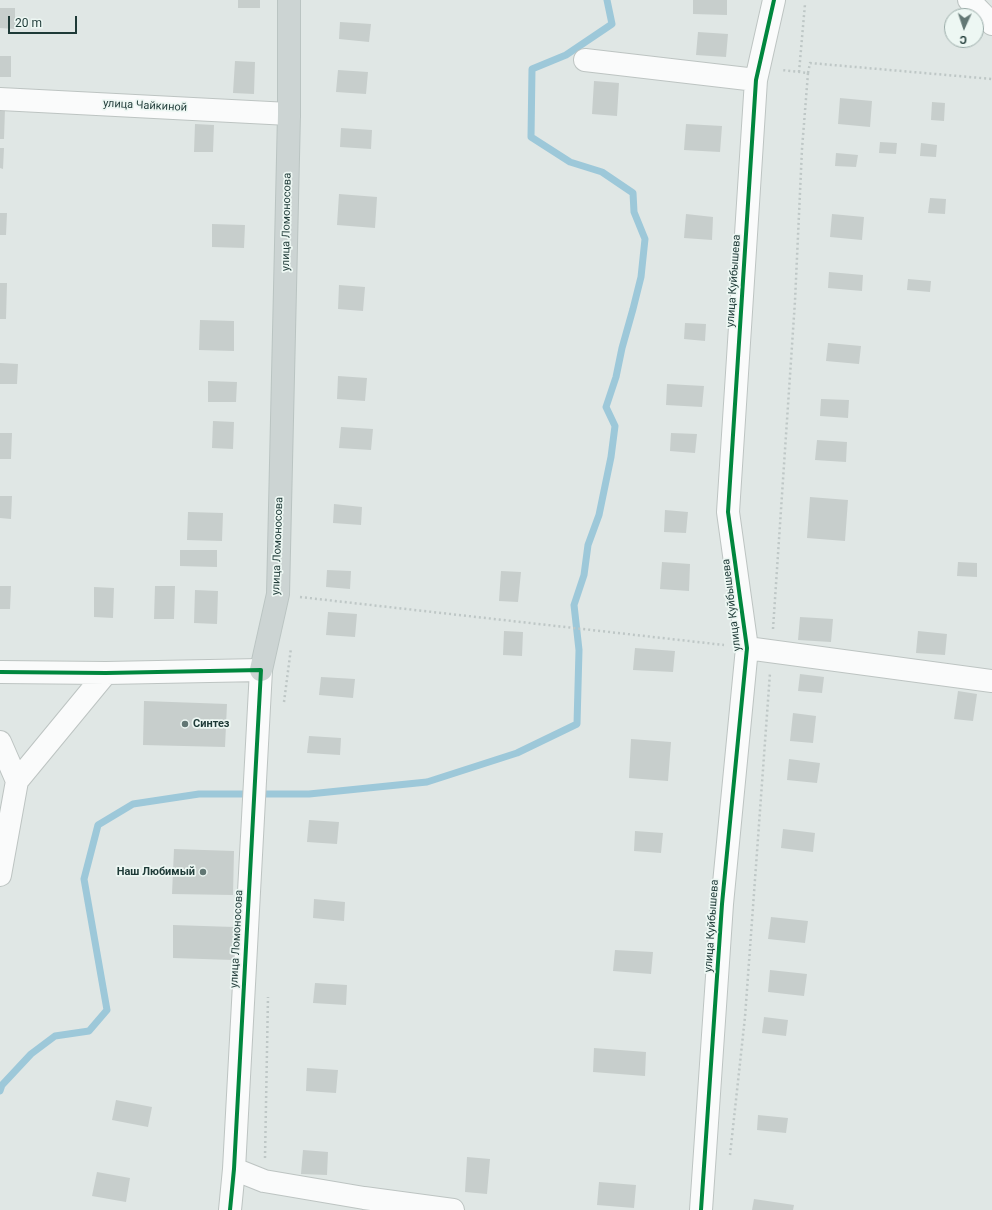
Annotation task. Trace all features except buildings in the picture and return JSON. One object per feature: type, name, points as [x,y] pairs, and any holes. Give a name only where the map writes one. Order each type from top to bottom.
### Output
[{"type":"main road","name":"улица Ломоносова","points":[[261,670],[278,594],[289,114],[290,0]]},
{"type":"street","name":"улица Куйбышева","points":[[701,1210],[722,904],[748,648],[728,512],[758,74],[774,0]]},
{"type":"street","points":[[969,0],[992,24]]},
{"type":"street","points":[[585,60],[758,74]]},
{"type":"street","name":"улица Чайкиной","points":[[0,99],[289,114]]},
{"type":"street","points":[[748,648],[992,681]]},
{"type":"street","points":[[0,672],[106,673],[261,670]]},
{"type":"street","name":"улица Ломоносова","points":[[230,1210],[234,1169],[261,670]]},
{"type":"street","points":[[0,875],[17,781],[106,673]]},
{"type":"street","points":[[0,742],[17,781]]},
{"type":"street","points":[[234,1169],[264,1181],[364,1198],[453,1210]]},
{"type":"path","points":[[799,72],[805,4]]},
{"type":"path","points":[[729,1156],[745,1017],[758,848],[795,301],[802,149],[810,63],[992,79]]},
{"type":"path","points":[[758,74],[808,73]]},
{"type":"path","points":[[278,594],[748,648]]},
{"type":"waterway","points":[[0,1091],[2,1085],[31,1054],[55,1036],[89,1031],[107,1010],[84,879],[98,825],[133,804],[199,794],[309,794],[427,782],[517,753],[577,724],[579,650],[574,605],[584,575],[588,545],[599,515],[611,457],[615,426],[606,407],[616,377],[622,348],[641,277],[645,239],[634,212],[633,193],[602,172],[570,162],[531,137],[532,69],[566,55],[612,24],[607,0]]},
{"type":"cycle path","points":[[701,1210],[722,904],[747,648],[728,512],[756,80],[774,0]]},
{"type":"cycle path","points":[[0,672],[106,673],[261,670],[234,1169],[230,1210]]},
{"type":"place","name":"Синтез","points":[[185,724]]},
{"type":"place","name":"Наш Любимый","points":[[203,872]]}]
